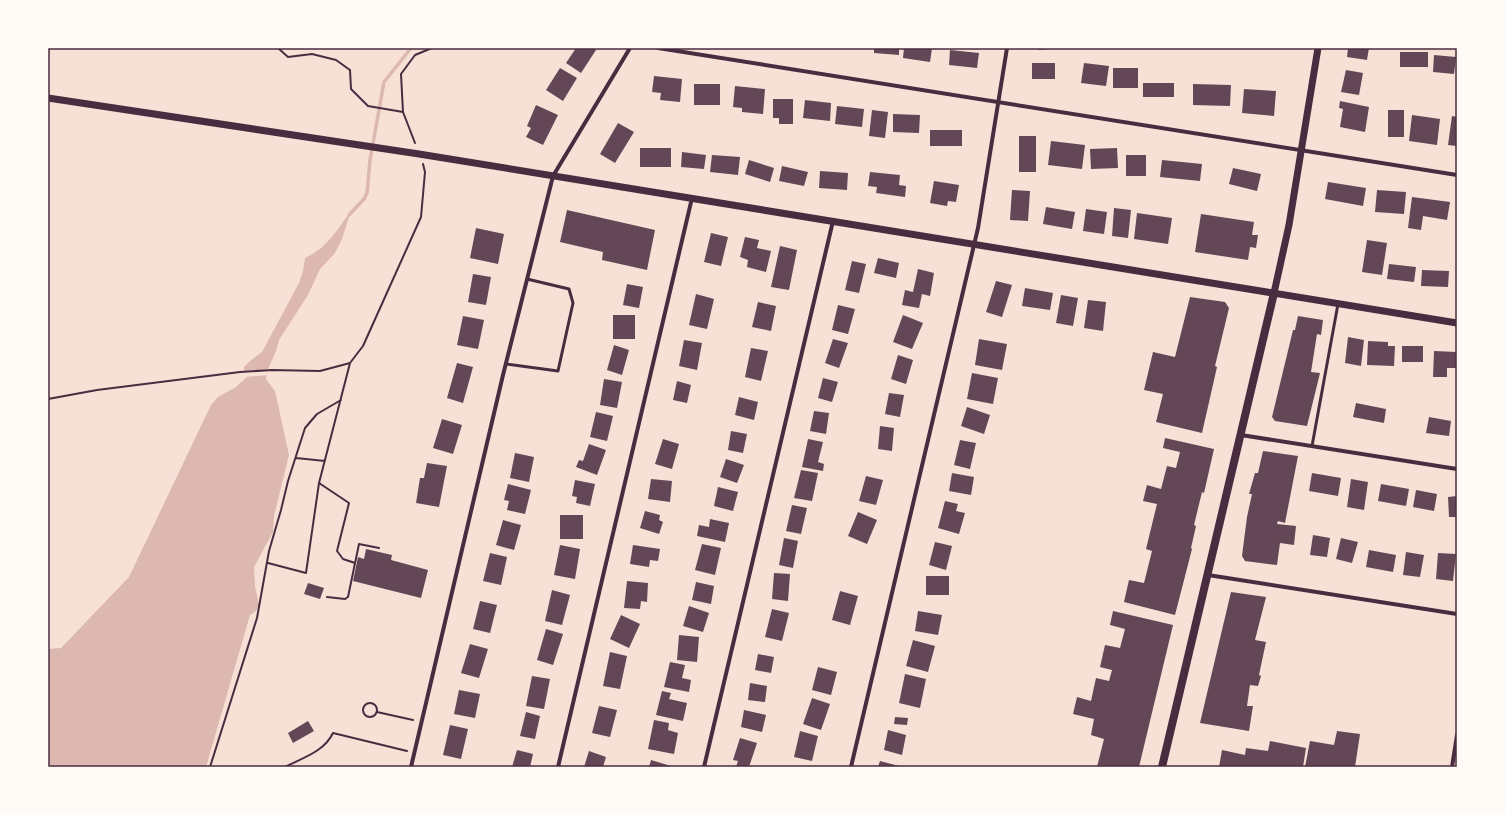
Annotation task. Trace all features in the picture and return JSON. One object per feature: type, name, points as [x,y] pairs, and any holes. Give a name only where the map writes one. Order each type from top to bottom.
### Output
[{"type":"main road","points":[[1162,767],[1274,293]]},
{"type":"street","points":[[411,767],[506,364],[553,176],[630,48]]},
{"type":"street","points":[[658,48],[1457,174]]},
{"type":"street","points":[[851,767],[978,228],[1007,48]]},
{"type":"street","points":[[1274,293],[1289,225],[1318,48]]},
{"type":"street","points":[[48,98],[400,151],[1457,323]]},
{"type":"street","points":[[558,767],[692,198]]},
{"type":"street","points":[[704,767],[832,221]]},
{"type":"street","points":[[1240,435],[1457,469]]},
{"type":"street","points":[[1207,574],[1457,614]]},
{"type":"street","points":[[1452,767],[1457,735]]},
{"type":"lane","points":[[506,364],[558,370],[573,303],[569,289],[527,279]]},
{"type":"lane","points":[[1312,446],[1338,304]]},
{"type":"path","points":[[278,48],[288,57],[312,54],[336,60],[350,70],[351,89],[368,106],[403,112]]},
{"type":"path","points":[[413,138],[403,112],[401,74],[415,55],[432,48]]},
{"type":"path","points":[[267,563],[306,573],[320,483],[350,363],[363,346],[421,217],[425,172]]},
{"type":"path","points":[[48,399],[97,390],[240,372],[272,370],[320,371],[350,363]]},
{"type":"path","points":[[210,767],[257,618],[267,563],[288,481],[305,428],[317,414],[341,400]]},
{"type":"path","points":[[296,458],[325,461]]},
{"type":"path","points":[[320,483],[349,503],[337,551],[343,559],[355,563]]},
{"type":"path","points":[[327,597],[345,599],[348,597],[359,544],[379,548]]},
{"type":"path","points":[[369,703],[374,704],[377,707],[377,712],[375,716],[368,717],[364,712],[364,707],[369,703]]},
{"type":"path","points":[[377,712],[422,722]]},
{"type":"path","points":[[285,767],[324,747],[330,740],[333,733],[414,753]]},
{"type":"shaded area","points":[[351,211],[342,239],[335,253],[320,269],[308,295],[279,340],[268,369],[266,379],[275,391],[289,455],[274,516],[273,532],[254,567],[255,586],[259,605],[256,611],[250,615],[206,767],[48,767],[48,649],[61,648],[129,577],[211,405],[218,397],[236,387],[247,377],[244,367],[262,352],[299,283],[305,258],[326,244]]},
{"type":"pier","points":[[270,369],[268,375],[244,377],[242,371]]},
{"type":"building","points":[[576,48],[593,48],[596,50],[581,73],[566,63]]},
{"type":"building","points":[[874,48],[899,48],[899,55],[874,53]]},
{"type":"building","points":[[904,48],[932,48],[930,62],[903,58]]},
{"type":"building","points":[[1038,48],[1049,48],[1049,49],[1038,50]]},
{"type":"building","points":[[1348,48],[1369,48],[1367,60],[1347,57]]},
{"type":"building","points":[[950,50],[979,53],[977,68],[949,65]]},
{"type":"building","points":[[1400,52],[1428,52],[1428,67],[1400,67]]},
{"type":"building","points":[[1434,55],[1456,57],[1454,74],[1433,72]]},
{"type":"building","points":[[1032,63],[1055,63],[1055,79],[1032,79]]},
{"type":"building","points":[[1084,63],[1109,66],[1106,86],[1081,83]]},
{"type":"building","points":[[560,68],[577,78],[563,101],[546,90]]},
{"type":"building","points":[[1113,68],[1138,68],[1138,88],[1113,88]]},
{"type":"building","points":[[1346,70],[1363,73],[1359,95],[1341,92]]},
{"type":"building","points":[[654,76],[682,79],[680,102],[660,100],[661,93],[652,92]]},
{"type":"building","points":[[1143,83],[1174,83],[1174,97],[1143,97]]},
{"type":"building","points":[[694,84],[720,84],[720,105],[694,105]]},
{"type":"building","points":[[1193,84],[1231,85],[1230,106],[1193,105]]},
{"type":"building","points":[[735,86],[765,89],[763,114],[742,112],[742,108],[733,107]]},
{"type":"building","points":[[1244,89],[1276,91],[1274,116],[1242,113]]},
{"type":"building","points":[[773,99],[793,99],[793,124],[779,124],[779,118],[773,118]]},
{"type":"building","points":[[805,100],[831,103],[830,121],[803,118]]},
{"type":"building","points":[[1340,101],[1369,107],[1365,132],[1340,127],[1343,109],[1339,108]]},
{"type":"building","points":[[536,105],[558,115],[543,145],[526,137],[531,128],[527,126]]},
{"type":"building","points":[[837,106],[864,109],[862,127],[835,124]]},
{"type":"building","points":[[872,110],[888,112],[885,138],[869,136]]},
{"type":"building","points":[[1388,110],[1404,110],[1404,137],[1388,137]]},
{"type":"building","points":[[893,114],[920,115],[919,133],[893,132]]},
{"type":"building","points":[[1412,115],[1440,119],[1437,145],[1409,141]]},
{"type":"building","points":[[1452,116],[1457,117],[1457,146],[1448,145]]},
{"type":"building","points":[[618,123],[634,132],[615,163],[600,154]]},
{"type":"building","points":[[930,130],[962,130],[962,146],[930,146]]},
{"type":"building","points":[[1019,136],[1036,136],[1036,172],[1019,172]]},
{"type":"building","points":[[1051,141],[1085,145],[1082,169],[1048,165]]},
{"type":"building","points":[[640,148],[671,148],[671,167],[640,167]]},
{"type":"building","points":[[1117,148],[1118,168],[1091,169],[1090,149]]},
{"type":"building","points":[[682,152],[706,155],[704,169],[681,167]]},
{"type":"building","points":[[712,155],[740,157],[738,175],[710,172]]},
{"type":"building","points":[[1126,155],[1146,155],[1146,176],[1126,176]]},
{"type":"building","points":[[749,160],[774,168],[770,182],[745,174]]},
{"type":"building","points":[[1162,160],[1202,164],[1200,181],[1160,177]]},
{"type":"building","points":[[782,166],[808,172],[804,186],[779,181]]},
{"type":"building","points":[[1233,168],[1261,174],[1257,191],[1229,184]]},
{"type":"building","points":[[820,171],[848,173],[847,190],[819,188]]},
{"type":"building","points":[[870,172],[900,175],[899,185],[906,186],[905,197],[876,193],[877,187],[868,186]]},
{"type":"building","points":[[934,181],[959,185],[956,202],[948,201],[947,206],[930,203]]},
{"type":"building","points":[[1328,182],[1366,188],[1363,206],[1325,199]]},
{"type":"building","points":[[1012,190],[1030,191],[1028,221],[1010,220]]},
{"type":"building","points":[[1377,190],[1406,192],[1404,214],[1375,212]]},
{"type":"building","points":[[1412,197],[1450,202],[1447,220],[1423,216],[1421,230],[1408,228]]},
{"type":"building","points":[[1046,207],[1075,212],[1072,229],[1043,224]]},
{"type":"building","points":[[1114,208],[1131,210],[1128,238],[1112,236]]},
{"type":"building","points":[[1086,209],[1107,212],[1104,234],[1083,231]]},
{"type":"building","points":[[567,210],[655,230],[647,270],[602,260],[603,252],[560,242]]},
{"type":"building","points":[[1137,213],[1172,218],[1168,244],[1134,239]]},
{"type":"building","points":[[1201,214],[1254,222],[1252,235],[1258,235],[1256,248],[1250,247],[1248,260],[1195,252]]},
{"type":"building","points":[[476,228],[504,234],[498,264],[470,258]]},
{"type":"building","points":[[711,233],[728,237],[721,266],[704,262]]},
{"type":"building","points":[[745,237],[759,240],[757,248],[771,251],[766,272],[747,267],[748,260],[740,257]]},
{"type":"building","points":[[1367,240],[1387,243],[1382,275],[1362,272]]},
{"type":"building","points":[[780,246],[797,250],[789,290],[771,287]]},
{"type":"building","points":[[878,258],[899,263],[896,278],[874,273]]},
{"type":"building","points":[[852,261],[866,264],[859,293],[845,290]]},
{"type":"building","points":[[1389,264],[1416,267],[1414,282],[1387,279]]},
{"type":"building","points":[[918,269],[934,273],[930,296],[922,294],[919,308],[902,305],[905,290],[913,292]]},
{"type":"building","points":[[1422,270],[1449,271],[1448,287],[1421,286]]},
{"type":"building","points":[[473,274],[491,277],[486,305],[468,302]]},
{"type":"building","points":[[996,281],[1012,285],[1002,317],[986,312]]},
{"type":"building","points":[[627,284],[643,287],[639,308],[623,305]]},
{"type":"building","points":[[1025,288],[1053,293],[1050,310],[1022,306]]},
{"type":"building","points":[[696,294],[714,299],[707,329],[689,325]]},
{"type":"building","points":[[1061,295],[1078,298],[1073,326],[1056,323]]},
{"type":"building","points":[[1190,297],[1225,302],[1229,308],[1215,366],[1217,367],[1202,433],[1156,422],[1163,394],[1144,390],[1153,352],[1175,357]]},
{"type":"building","points":[[1088,300],[1106,302],[1103,331],[1084,328]]},
{"type":"building","points":[[758,302],[776,306],[771,331],[752,327]]},
{"type":"building","points":[[838,305],[855,309],[848,334],[832,330]]},
{"type":"building","points":[[613,315],[635,315],[635,339],[613,339]]},
{"type":"building","points":[[903,315],[923,323],[912,349],[893,342]]},
{"type":"building","points":[[463,316],[484,320],[478,349],[457,345]]},
{"type":"building","points":[[1298,316],[1323,320],[1321,335],[1317,334],[1311,372],[1320,373],[1307,426],[1275,421],[1272,417],[1293,330],[1295,330]]},
{"type":"building","points":[[1348,337],[1364,340],[1361,366],[1345,363]]},
{"type":"building","points":[[833,339],[848,343],[839,368],[825,363]]},
{"type":"building","points":[[979,339],[1007,344],[1002,370],[975,365]]},
{"type":"building","points":[[684,340],[702,343],[697,370],[679,366]]},
{"type":"building","points":[[1368,341],[1388,342],[1388,346],[1395,346],[1394,366],[1367,365]]},
{"type":"building","points":[[614,345],[629,350],[622,375],[607,370]]},
{"type":"building","points":[[1402,346],[1423,346],[1423,362],[1402,362]]},
{"type":"building","points":[[751,348],[768,351],[761,381],[745,377]]},
{"type":"building","points":[[1434,351],[1457,352],[1457,368],[1447,368],[1447,377],[1433,377]]},
{"type":"building","points":[[898,355],[913,360],[906,384],[891,379]]},
{"type":"building","points":[[457,363],[473,367],[463,403],[447,398]]},
{"type":"building","points":[[972,373],[998,378],[993,404],[967,399]]},
{"type":"building","points":[[823,378],[838,382],[832,402],[818,398]]},
{"type":"building","points":[[604,379],[622,382],[617,408],[600,405]]},
{"type":"building","points":[[677,381],[691,385],[687,403],[673,400]]},
{"type":"building","points":[[889,393],[904,395],[900,417],[885,414]]},
{"type":"building","points":[[739,397],[758,402],[754,420],[735,415]]},
{"type":"building","points":[[1356,403],[1386,409],[1384,423],[1353,417]]},
{"type":"building","points":[[967,407],[990,415],[984,434],[961,426]]},
{"type":"building","points":[[814,411],[829,413],[826,434],[810,431]]},
{"type":"building","points":[[596,412],[613,416],[607,441],[590,437]]},
{"type":"building","points":[[1429,417],[1451,421],[1449,436],[1426,433]]},
{"type":"building","points":[[442,419],[462,425],[453,454],[433,448]]},
{"type":"building","points":[[880,426],[894,428],[892,451],[878,449]]},
{"type":"building","points":[[731,431],[747,434],[743,453],[728,450]]},
{"type":"building","points":[[1165,438],[1214,449],[1204,493],[1202,492],[1194,525],[1196,526],[1192,549],[1175,615],[1124,602],[1129,580],[1144,583],[1152,551],[1146,549],[1157,504],[1143,501],[1147,485],[1161,489],[1167,466],[1176,468],[1180,452],[1163,448]]},
{"type":"building","points":[[663,439],[679,444],[672,469],[655,464]]},
{"type":"building","points":[[808,439],[823,442],[818,462],[824,464],[823,471],[802,467]]},
{"type":"building","points":[[960,440],[976,443],[970,469],[954,465]]},
{"type":"building","points":[[589,444],[606,450],[597,475],[576,467],[579,460],[583,461]]},
{"type":"building","points":[[1263,451],[1298,456],[1285,523],[1278,521],[1277,524],[1296,526],[1294,545],[1280,543],[1277,565],[1245,561],[1242,556],[1247,517],[1252,494],[1249,494],[1255,473],[1258,473]]},
{"type":"building","points":[[515,453],[534,457],[529,482],[510,478]]},
{"type":"building","points":[[726,459],[744,465],[737,483],[720,477]]},
{"type":"building","points":[[427,463],[447,466],[439,507],[416,503],[420,478],[424,478]]},
{"type":"building","points":[[801,470],[818,473],[812,501],[794,498]]},
{"type":"building","points":[[952,473],[974,477],[971,495],[949,491]]},
{"type":"building","points":[[1312,473],[1341,478],[1338,496],[1309,491]]},
{"type":"building","points":[[866,476],[883,480],[876,505],[859,501]]},
{"type":"building","points":[[651,479],[672,481],[670,502],[648,499]]},
{"type":"building","points":[[1351,479],[1368,482],[1364,510],[1347,507]]},
{"type":"building","points":[[575,480],[595,484],[590,506],[576,503],[577,497],[572,496]]},
{"type":"building","points":[[508,484],[531,490],[525,514],[507,510],[509,501],[504,500]]},
{"type":"building","points":[[1381,484],[1409,489],[1406,506],[1378,501]]},
{"type":"building","points":[[718,487],[738,492],[733,511],[714,506]]},
{"type":"building","points":[[1416,490],[1437,494],[1434,511],[1413,507]]},
{"type":"building","points":[[1457,496],[1457,517],[1449,517],[1448,497]]},
{"type":"building","points":[[945,501],[958,504],[956,511],[965,513],[959,534],[938,528]]},
{"type":"building","points":[[792,505],[807,508],[801,534],[786,531]]},
{"type":"building","points":[[645,511],[660,515],[659,520],[663,522],[659,534],[640,528]]},
{"type":"building","points":[[858,512],[877,520],[867,544],[848,536]]},
{"type":"building","points":[[560,515],[583,515],[583,539],[560,539]]},
{"type":"building","points":[[710,519],[729,523],[725,542],[697,536],[699,525],[709,527]]},
{"type":"building","points":[[503,520],[521,525],[514,550],[496,545]]},
{"type":"building","points":[[1313,535],[1330,538],[1327,557],[1310,555]]},
{"type":"building","points":[[784,538],[798,541],[793,568],[779,565]]},
{"type":"building","points":[[1341,538],[1358,542],[1352,563],[1336,559]]},
{"type":"building","points":[[935,542],[952,546],[946,570],[929,565]]},
{"type":"building","points":[[702,544],[721,548],[715,575],[695,570]]},
{"type":"building","points":[[560,545],[580,549],[575,579],[554,575]]},
{"type":"building","points":[[633,545],[660,549],[658,561],[650,560],[649,567],[630,564]]},
{"type":"building","points":[[366,549],[392,555],[391,560],[428,570],[421,598],[353,581],[358,557],[364,559]]},
{"type":"building","points":[[1369,550],[1396,555],[1393,572],[1366,567]]},
{"type":"building","points":[[1406,552],[1424,555],[1420,577],[1403,575]]},
{"type":"building","points":[[490,553],[507,557],[501,585],[483,581]]},
{"type":"building","points":[[1438,553],[1456,554],[1453,581],[1436,579]]},
{"type":"building","points":[[774,573],[790,574],[788,601],[772,599]]},
{"type":"building","points":[[926,576],[949,576],[949,595],[926,595]]},
{"type":"building","points":[[627,581],[648,583],[647,602],[641,601],[640,609],[624,608]]},
{"type":"building","points":[[696,582],[714,586],[711,604],[692,600]]},
{"type":"building","points":[[308,583],[324,588],[320,599],[304,594]]},
{"type":"building","points":[[552,590],[570,595],[562,625],[545,621]]},
{"type":"building","points":[[840,591],[858,596],[850,625],[832,620]]},
{"type":"building","points":[[1231,592],[1266,597],[1255,640],[1266,642],[1258,686],[1250,685],[1247,706],[1253,706],[1249,731],[1200,723]]},
{"type":"building","points":[[480,601],[497,605],[490,633],[473,629]]},
{"type":"building","points":[[689,606],[709,613],[703,632],[683,626]]},
{"type":"building","points":[[772,609],[789,613],[782,641],[765,637]]},
{"type":"building","points":[[918,611],[942,615],[938,635],[915,631]]},
{"type":"building","points":[[1113,611],[1173,625],[1139,767],[1097,767],[1104,739],[1091,735],[1094,719],[1073,714],[1077,697],[1091,701],[1096,678],[1109,681],[1112,670],[1100,667],[1105,645],[1120,648],[1125,629],[1110,625]]},
{"type":"building","points":[[621,615],[640,624],[629,648],[610,639]]},
{"type":"building","points":[[546,629],[563,634],[553,665],[537,660]]},
{"type":"building","points":[[679,635],[699,637],[697,662],[677,660]]},
{"type":"building","points":[[913,640],[935,646],[928,672],[906,666]]},
{"type":"building","points":[[470,644],[488,649],[479,678],[461,673]]},
{"type":"building","points":[[610,652],[627,656],[620,689],[603,686]]},
{"type":"building","points":[[758,654],[774,657],[771,673],[755,670]]},
{"type":"building","points":[[670,662],[685,665],[682,678],[691,680],[689,692],[664,687]]},
{"type":"building","points":[[818,667],[837,672],[831,695],[812,690]]},
{"type":"building","points":[[905,674],[926,679],[920,708],[899,703]]},
{"type":"building","points":[[532,676],[550,679],[544,709],[526,706]]},
{"type":"building","points":[[750,683],[767,686],[765,702],[748,700]]},
{"type":"building","points":[[459,690],[480,694],[475,718],[454,714]]},
{"type":"building","points":[[662,691],[671,693],[669,699],[687,703],[683,721],[656,715]]},
{"type":"building","points":[[812,698],[830,704],[821,730],[803,724]]},
{"type":"building","points":[[599,706],[617,710],[610,737],[592,733]]},
{"type":"building","points":[[744,710],[766,715],[762,732],[741,727]]},
{"type":"building","points":[[526,712],[540,716],[535,739],[520,736]]},
{"type":"building","points":[[895,717],[908,718],[907,725],[894,724]]},
{"type":"building","points":[[654,720],[669,723],[668,730],[678,733],[674,754],[648,749]]},
{"type":"building","points":[[308,721],[314,731],[293,743],[288,733]]},
{"type":"building","points":[[450,725],[468,729],[461,759],[443,755]]},
{"type":"building","points":[[888,730],[906,735],[902,755],[884,750]]},
{"type":"building","points":[[800,731],[818,736],[812,761],[794,757]]},
{"type":"building","points":[[1337,731],[1360,734],[1355,767],[1305,767],[1310,741],[1334,745]]},
{"type":"building","points":[[740,738],[757,743],[749,767],[736,767],[738,761],[733,760]]},
{"type":"building","points":[[1270,741],[1306,748],[1303,767],[1219,767],[1222,750],[1245,755],[1246,748],[1268,751]]},
{"type":"building","points":[[517,750],[533,754],[530,767],[512,767]]},
{"type":"building","points":[[589,751],[606,757],[603,767],[584,767]]},
{"type":"building","points":[[651,760],[671,766],[671,767],[649,767]]},
{"type":"building","points":[[880,761],[899,766],[878,767]]},
{"type":"waterway","points":[[349,215],[364,199],[367,193],[370,160],[384,82],[411,48]]}]
